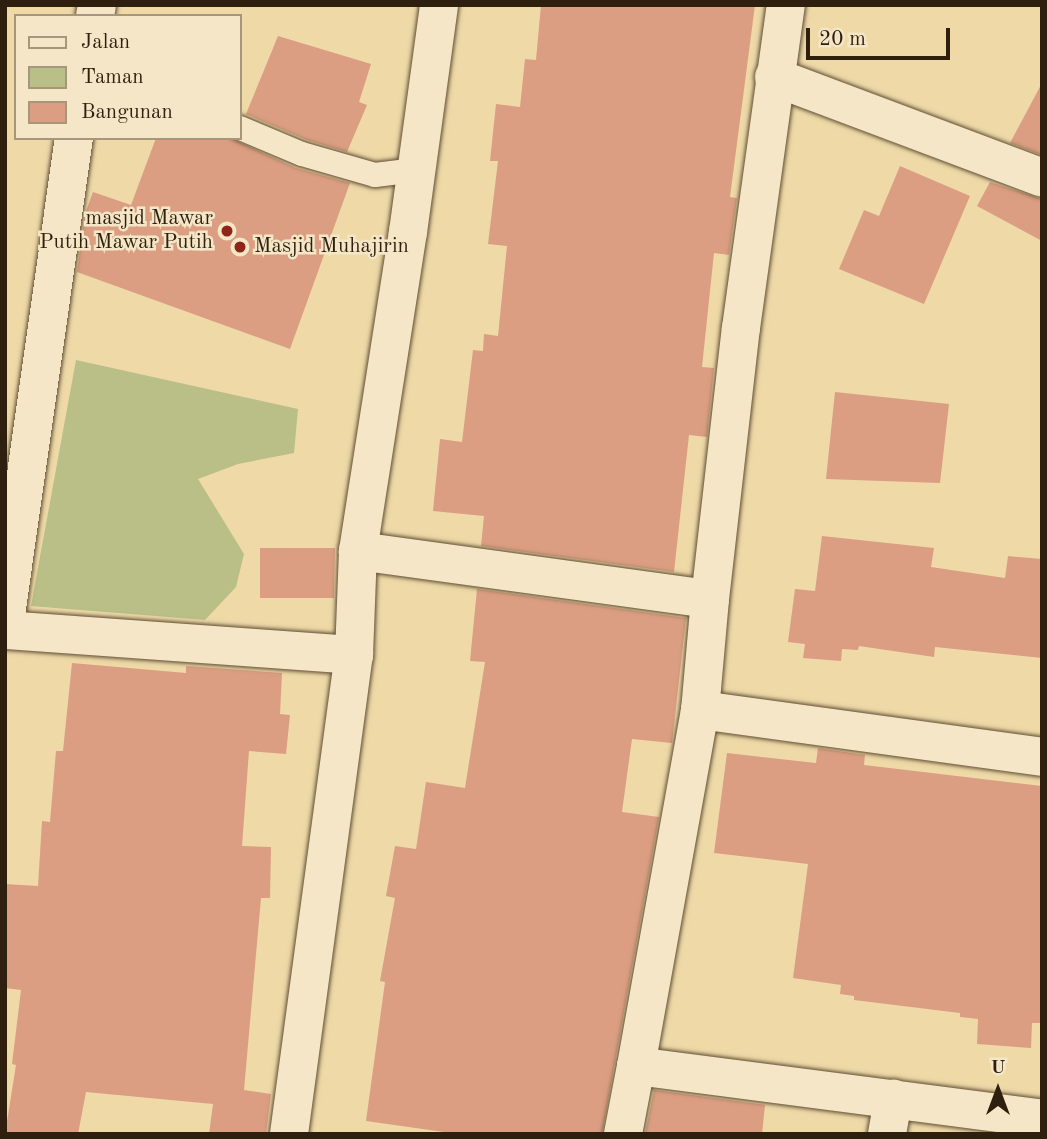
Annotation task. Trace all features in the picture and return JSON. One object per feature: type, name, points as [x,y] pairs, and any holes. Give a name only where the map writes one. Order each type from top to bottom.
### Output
[{"type":"street","points":[[623,1134],[700,710],[741,328],[786,5]]},
{"type":"street","points":[[289,1134],[354,655],[358,551],[416,170],[435,6]]},
{"type":"street","points":[[774,77],[1042,178]]},
{"type":"street","points":[[5,622],[74,140]]},
{"type":"street","points":[[358,551],[710,599]]},
{"type":"street","points":[[5,630],[354,655]]},
{"type":"street","points":[[700,710],[1042,757]]},
{"type":"street","points":[[636,1066],[890,1116],[1042,1119]]},
{"type":"lane","points":[[242,129],[302,154],[375,175],[416,170]]},
{"type":"green space","points":[[76,360],[298,409],[294,453],[238,464],[198,479],[244,554],[236,587],[205,620],[31,606]]},
{"type":"building","points":[[541,5],[755,5],[730,197],[737,198],[729,255],[714,253],[702,367],[714,368],[707,437],[689,435],[674,572],[481,546],[484,516],[433,511],[440,439],[462,442],[473,350],[483,351],[484,334],[498,336],[507,246],[488,244],[498,161],[490,161],[496,104],[520,107],[525,59],[536,60]]},
{"type":"building","points":[[278,36],[371,64],[359,102],[367,105],[347,152],[307,140],[246,114]]},
{"type":"building","points":[[1042,83],[1042,155],[1010,143]]},
{"type":"building","name":"masjid Mawar Putih Mawar Putih","points":[[155,140],[234,140],[296,168],[350,183],[290,349],[77,272],[85,214],[93,192],[131,205]]},
{"type":"building","points":[[900,166],[970,196],[924,304],[839,269],[864,210],[879,216]]},
{"type":"building","points":[[990,182],[1042,199],[1042,241],[977,206]]},
{"type":"building","points":[[835,392],[949,404],[940,483],[826,479]]},
{"type":"building","points":[[822,536],[934,548],[931,567],[1005,578],[1008,556],[1042,559],[1042,658],[935,647],[934,657],[859,646],[858,650],[842,649],[841,661],[803,658],[805,644],[788,642],[795,589],[815,591]]},
{"type":"building","points":[[260,548],[335,548],[334,598],[260,598]]},
{"type":"building","points":[[477,589],[686,618],[672,743],[632,739],[622,812],[659,817],[602,1134],[458,1134],[366,1121],[385,982],[380,981],[395,898],[386,896],[395,846],[416,849],[426,782],[465,788],[485,662],[470,661]]},
{"type":"building","points":[[72,663],[186,673],[186,666],[282,673],[280,714],[290,715],[286,754],[249,751],[242,846],[271,847],[270,898],[261,898],[244,1090],[271,1094],[266,1134],[209,1134],[213,1104],[86,1092],[78,1134],[5,1134],[16,1065],[12,1064],[21,990],[5,988],[5,884],[38,886],[42,821],[50,822],[56,751],[63,751]]},
{"type":"building","points":[[818,748],[865,755],[864,765],[1042,786],[1042,1023],[1032,1023],[1031,1048],[977,1044],[978,1019],[960,1017],[960,1013],[854,1000],[854,996],[840,994],[841,985],[793,978],[808,864],[714,853],[727,753],[816,763]]},
{"type":"building","points":[[654,1090],[765,1105],[762,1134],[645,1134]]},
{"type":"place","name":"masjid Mawar Putih Mawar Putih","points":[[227,231]]},
{"type":"place","name":"Masjid Muhajirin","points":[[240,247]]}]
